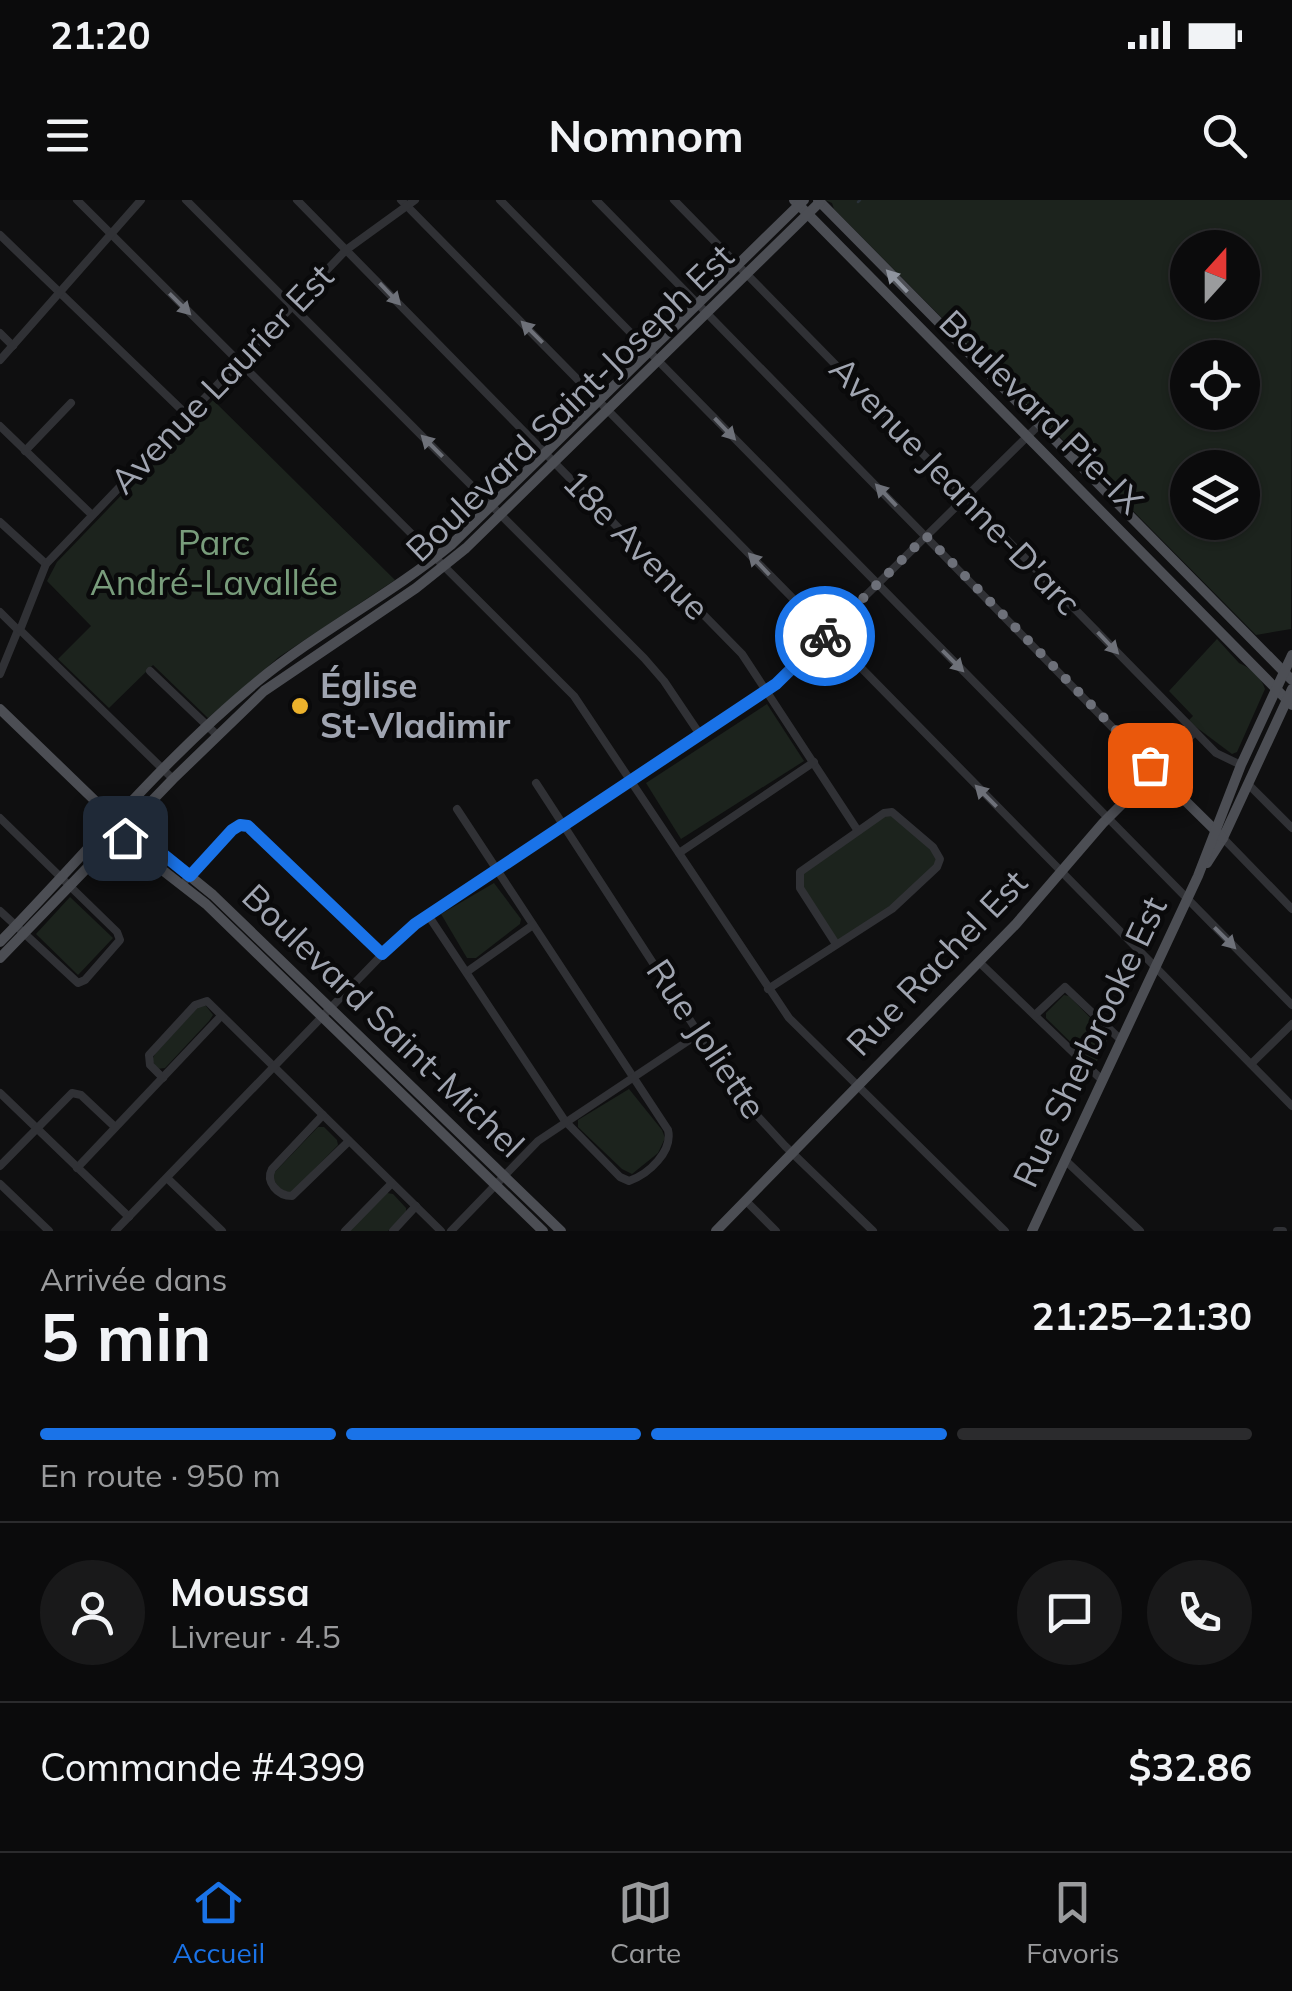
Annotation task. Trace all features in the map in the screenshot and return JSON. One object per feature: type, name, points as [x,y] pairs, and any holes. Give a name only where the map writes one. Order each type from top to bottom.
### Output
[{"type":"main road","name":"Boulevard Saint-Joseph Est","points":[[0,958],[116,821],[212,732],[439,563],[742,269],[801,205],[819,201]]},
{"type":"main road","name":"Boulevard Pie-IX","points":[[819,201],[1292,680]]},
{"type":"main road","name":"Boulevard Pie-IX","points":[[801,205],[1275,688],[1290,698]]},
{"type":"main road","name":"Rue Sherbrooke Est","points":[[1219,834],[1241,765],[1292,655]]},
{"type":"main road","name":"Rue Sherbrooke Est","points":[[1032,1231],[1198,876],[1290,698]]},
{"type":"main road","name":"Boulevard Saint-Michel","points":[[0,709],[125,830],[186,881],[326,1012],[500,1181],[561,1231]]},
{"type":"main road","name":"Rue Rachel Est","points":[[716,1231],[979,962],[1108,818],[1156,771]]},
{"type":"main road","points":[[1156,771],[1219,834]]},
{"type":"main road","name":"Boulevard Saint-Joseph Est","points":[[66,882],[125,830],[169,775]]},
{"type":"main road","name":"Boulevard Saint-Joseph Est","points":[[0,942],[20,930]]},
{"type":"main road","name":"Boulevard Saint-Michel","points":[[500,1181],[543,1231]]},
{"type":"street","points":[[77,200],[574,696],[789,1018],[1005,1231]]},
{"type":"street","points":[[0,360],[142,200]]},
{"type":"street","points":[[186,200],[643,656],[701,736]]},
{"type":"street","name":"18e Avenue","points":[[296,200],[718,628],[768,690],[858,831]]},
{"type":"street","points":[[500,200],[1292,1005]]},
{"type":"street","points":[[596,200],[1156,771]]},
{"type":"street","name":"Avenue Jeanne-D'arc","points":[[674,200],[1220,756],[1241,765]]},
{"type":"street","points":[[408,202],[1292,1106]]},
{"type":"street","name":"Avenue Laurier Est","points":[[0,674],[46,564],[346,250],[408,202]]},
{"type":"street","points":[[0,235],[187,415]]},
{"type":"street","points":[[0,332],[13,346]]},
{"type":"street","points":[[25,451],[71,403]]},
{"type":"street","points":[[115,1231],[382,954],[428,915],[768,690],[1039,425]]},
{"type":"street","points":[[0,426],[92,515]]},
{"type":"street","points":[[0,522],[46,564]]},
{"type":"street","points":[[0,612],[169,775]]},
{"type":"street","points":[[150,671],[212,732]]},
{"type":"street","name":"Rue Rachel Est","points":[[1156,771],[1196,732]]},
{"type":"street","points":[[679,853],[814,762]]},
{"type":"street","name":"Rue Joliette","points":[[536,783],[748,1106],[873,1231]]},
{"type":"street","points":[[1248,784],[1292,828]]},
{"type":"street","points":[[428,915],[564,1121],[620,1176],[630,1180],[639,1177],[666,1151],[670,1136],[458,809]]},
{"type":"street","points":[[768,989],[836,944],[908,896],[937,867],[940,859],[933,847],[892,812],[884,813],[806,867],[798,880],[836,944]]},
{"type":"street","points":[[0,818],[120,938],[118,946],[85,980],[72,981],[0,910]]},
{"type":"street","points":[[186,881],[232,830],[248,826],[382,954]]},
{"type":"street","points":[[1219,834],[1292,909]]},
{"type":"street","points":[[468,971],[534,925]]},
{"type":"street","points":[[979,962],[1102,1080]]},
{"type":"street","points":[[1035,1015],[1065,987],[1121,1040]]},
{"type":"street","points":[[163,1078],[150,1065],[151,1052],[200,1001],[210,1002],[441,1231]]},
{"type":"street","points":[[77,1168],[221,1016]]},
{"type":"street","points":[[1251,1064],[1292,1024]]},
{"type":"street","points":[[451,1231],[538,1142],[564,1121],[700,1034]]},
{"type":"street","points":[[0,1166],[74,1092],[116,1127]]},
{"type":"street","points":[[0,1093],[128,1217]]},
{"type":"street","points":[[323,1116],[272,1169],[268,1176],[270,1184],[282,1194],[292,1196],[348,1140]]},
{"type":"street","points":[[1065,1160],[1140,1231]]},
{"type":"street","points":[[167,1178],[222,1231]]},
{"type":"street","points":[[345,1231],[392,1183]]},
{"type":"street","points":[[0,1184],[49,1231]]},
{"type":"street","points":[[746,1200],[776,1231]]},
{"type":"street","points":[[393,1231],[416,1206]]},
{"type":"green space","points":[[825,200],[1292,200],[1291,629],[1256,635]]},
{"type":"green space","name":"Parc André-Lavallée","points":[[213,400],[395,580],[279,657],[208,718],[153,665],[109,708],[58,659],[91,626],[47,581],[57,562]]},
{"type":"green space","points":[[1217,639],[1239,663],[1258,676],[1265,689],[1237,752],[1232,754],[1188,721],[1193,716],[1169,691]]},
{"type":"green space","points":[[767,704],[804,761],[681,839],[646,783]]},
{"type":"green space","points":[[892,812],[940,859],[909,897],[836,944],[800,888],[800,872]]},
{"type":"green space","points":[[494,883],[521,919],[520,924],[476,958],[467,958],[441,914]]},
{"type":"green space","points":[[70,897],[113,938],[78,975],[36,934]]},
{"type":"green space","points":[[1064,995],[1109,1037],[1096,1063],[1046,1018],[1046,1013]]},
{"type":"green space","points":[[199,1006],[206,1006],[213,1015],[165,1068],[157,1069],[152,1060],[155,1054]]},
{"type":"green space","points":[[629,1089],[665,1138],[658,1153],[632,1174],[578,1127],[578,1120]]},
{"type":"green space","points":[[318,1127],[324,1127],[338,1145],[292,1192],[282,1189],[273,1174]]},
{"type":"green space","points":[[387,1193],[406,1208],[388,1231],[349,1231]]},
{"type":"way so far","points":[[825,636],[926,536],[1150,765]]},
{"type":"place","name":"Église St-Vladimir","points":[[300,706]]},
{"type":"route","points":[[125,838],[116,821],[128,826],[190,876],[232,830],[240,825],[253,828],[382,954],[415,924],[776,684],[825,636]]}]
